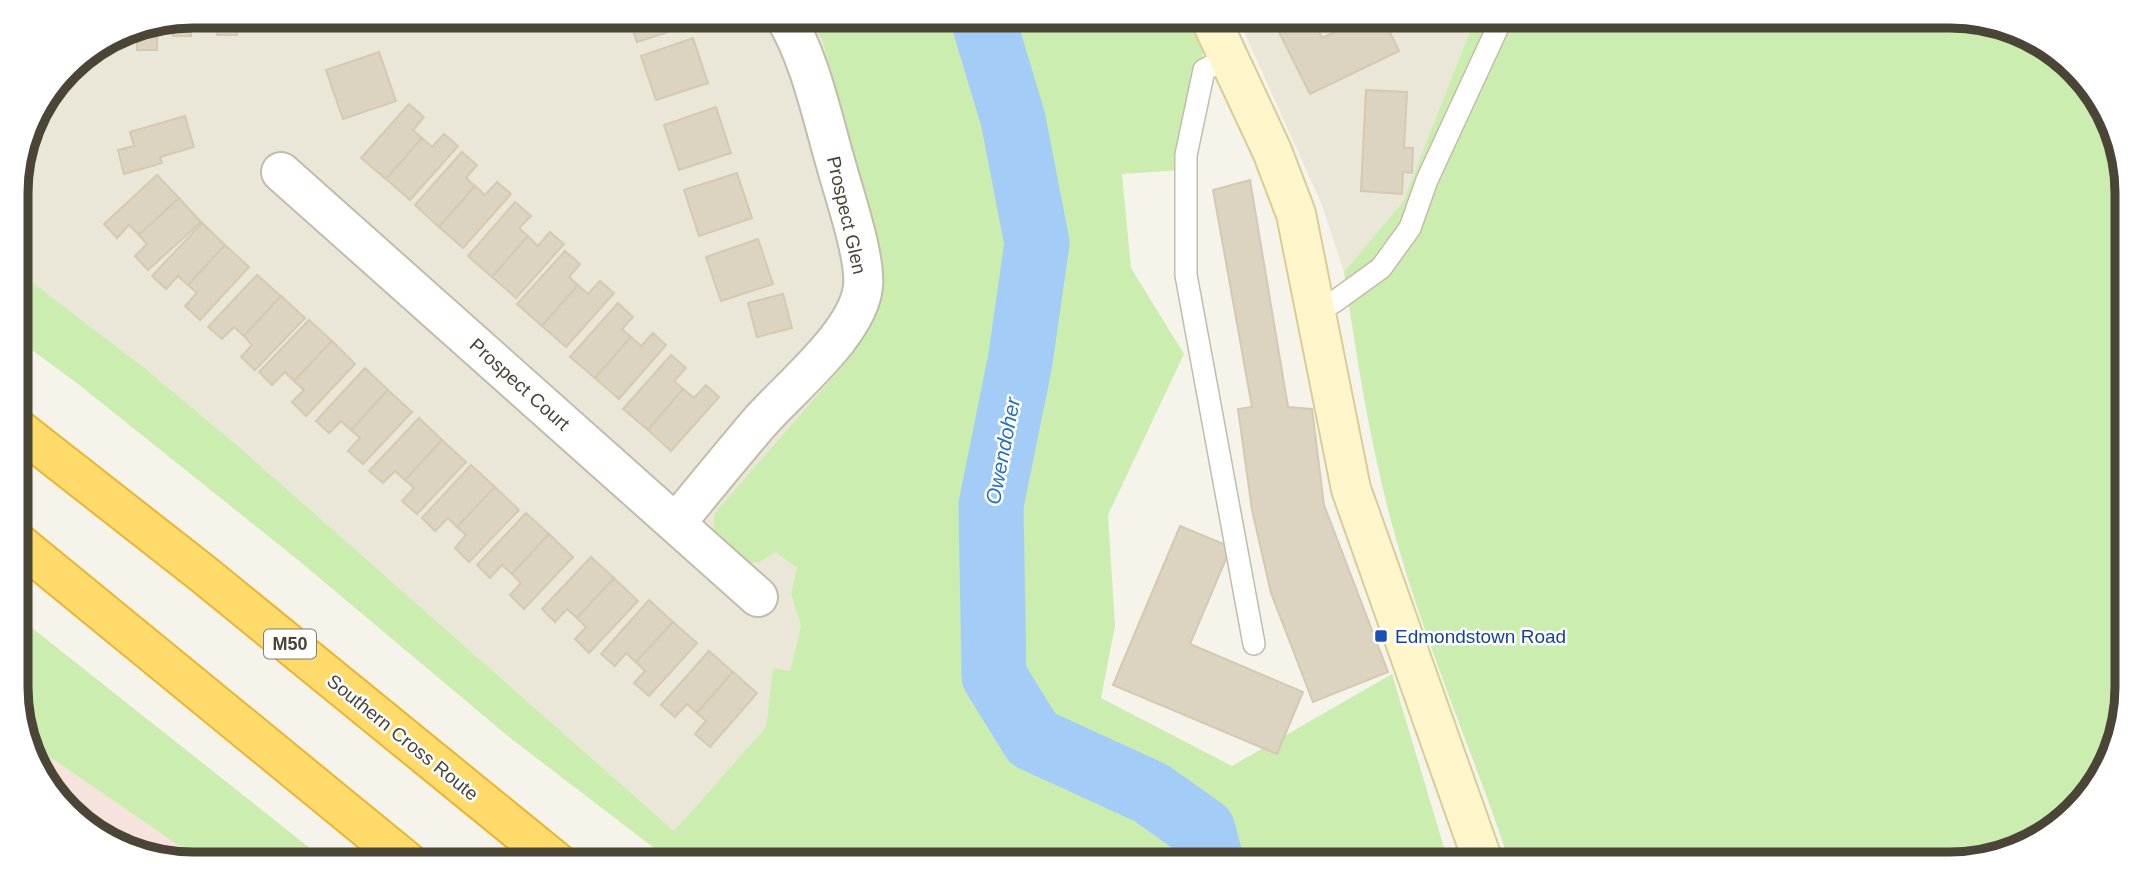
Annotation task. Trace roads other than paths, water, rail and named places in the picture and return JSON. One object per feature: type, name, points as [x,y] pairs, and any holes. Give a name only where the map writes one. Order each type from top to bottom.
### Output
[{"type":"highway","name":"Southern Cross Route","points":[[28,437],[202,573],[544,852]]},
{"type":"highway","points":[[28,551],[395,852]]},
{"type":"main road","points":[[1215,28],[1272,150],[1296,214],[1351,489],[1480,852]]},
{"type":"street","name":"Prospect Glen","points":[[676,523],[759,423],[840,333],[854,315],[863,286],[856,238],[828,136],[792,28]]},
{"type":"street","name":"Prospect Court","points":[[281,172],[758,597]]},
{"type":"lane","points":[[1315,312],[1334,302],[1381,268],[1410,228],[1427,180],[1497,28]]},
{"type":"lane","points":[[1228,57],[1204,70],[1186,155],[1186,275],[1254,644]]},
{"type":"waterway","name":"Owendoher","points":[[986,28],[1013,119],[1037,243],[1020,362],[991,505],[994,676],[1033,739],[1151,793],[1203,830],[1209,852]]},
{"type":"place","name":"Edmondstown Road","points":[[1381,636]]}]
